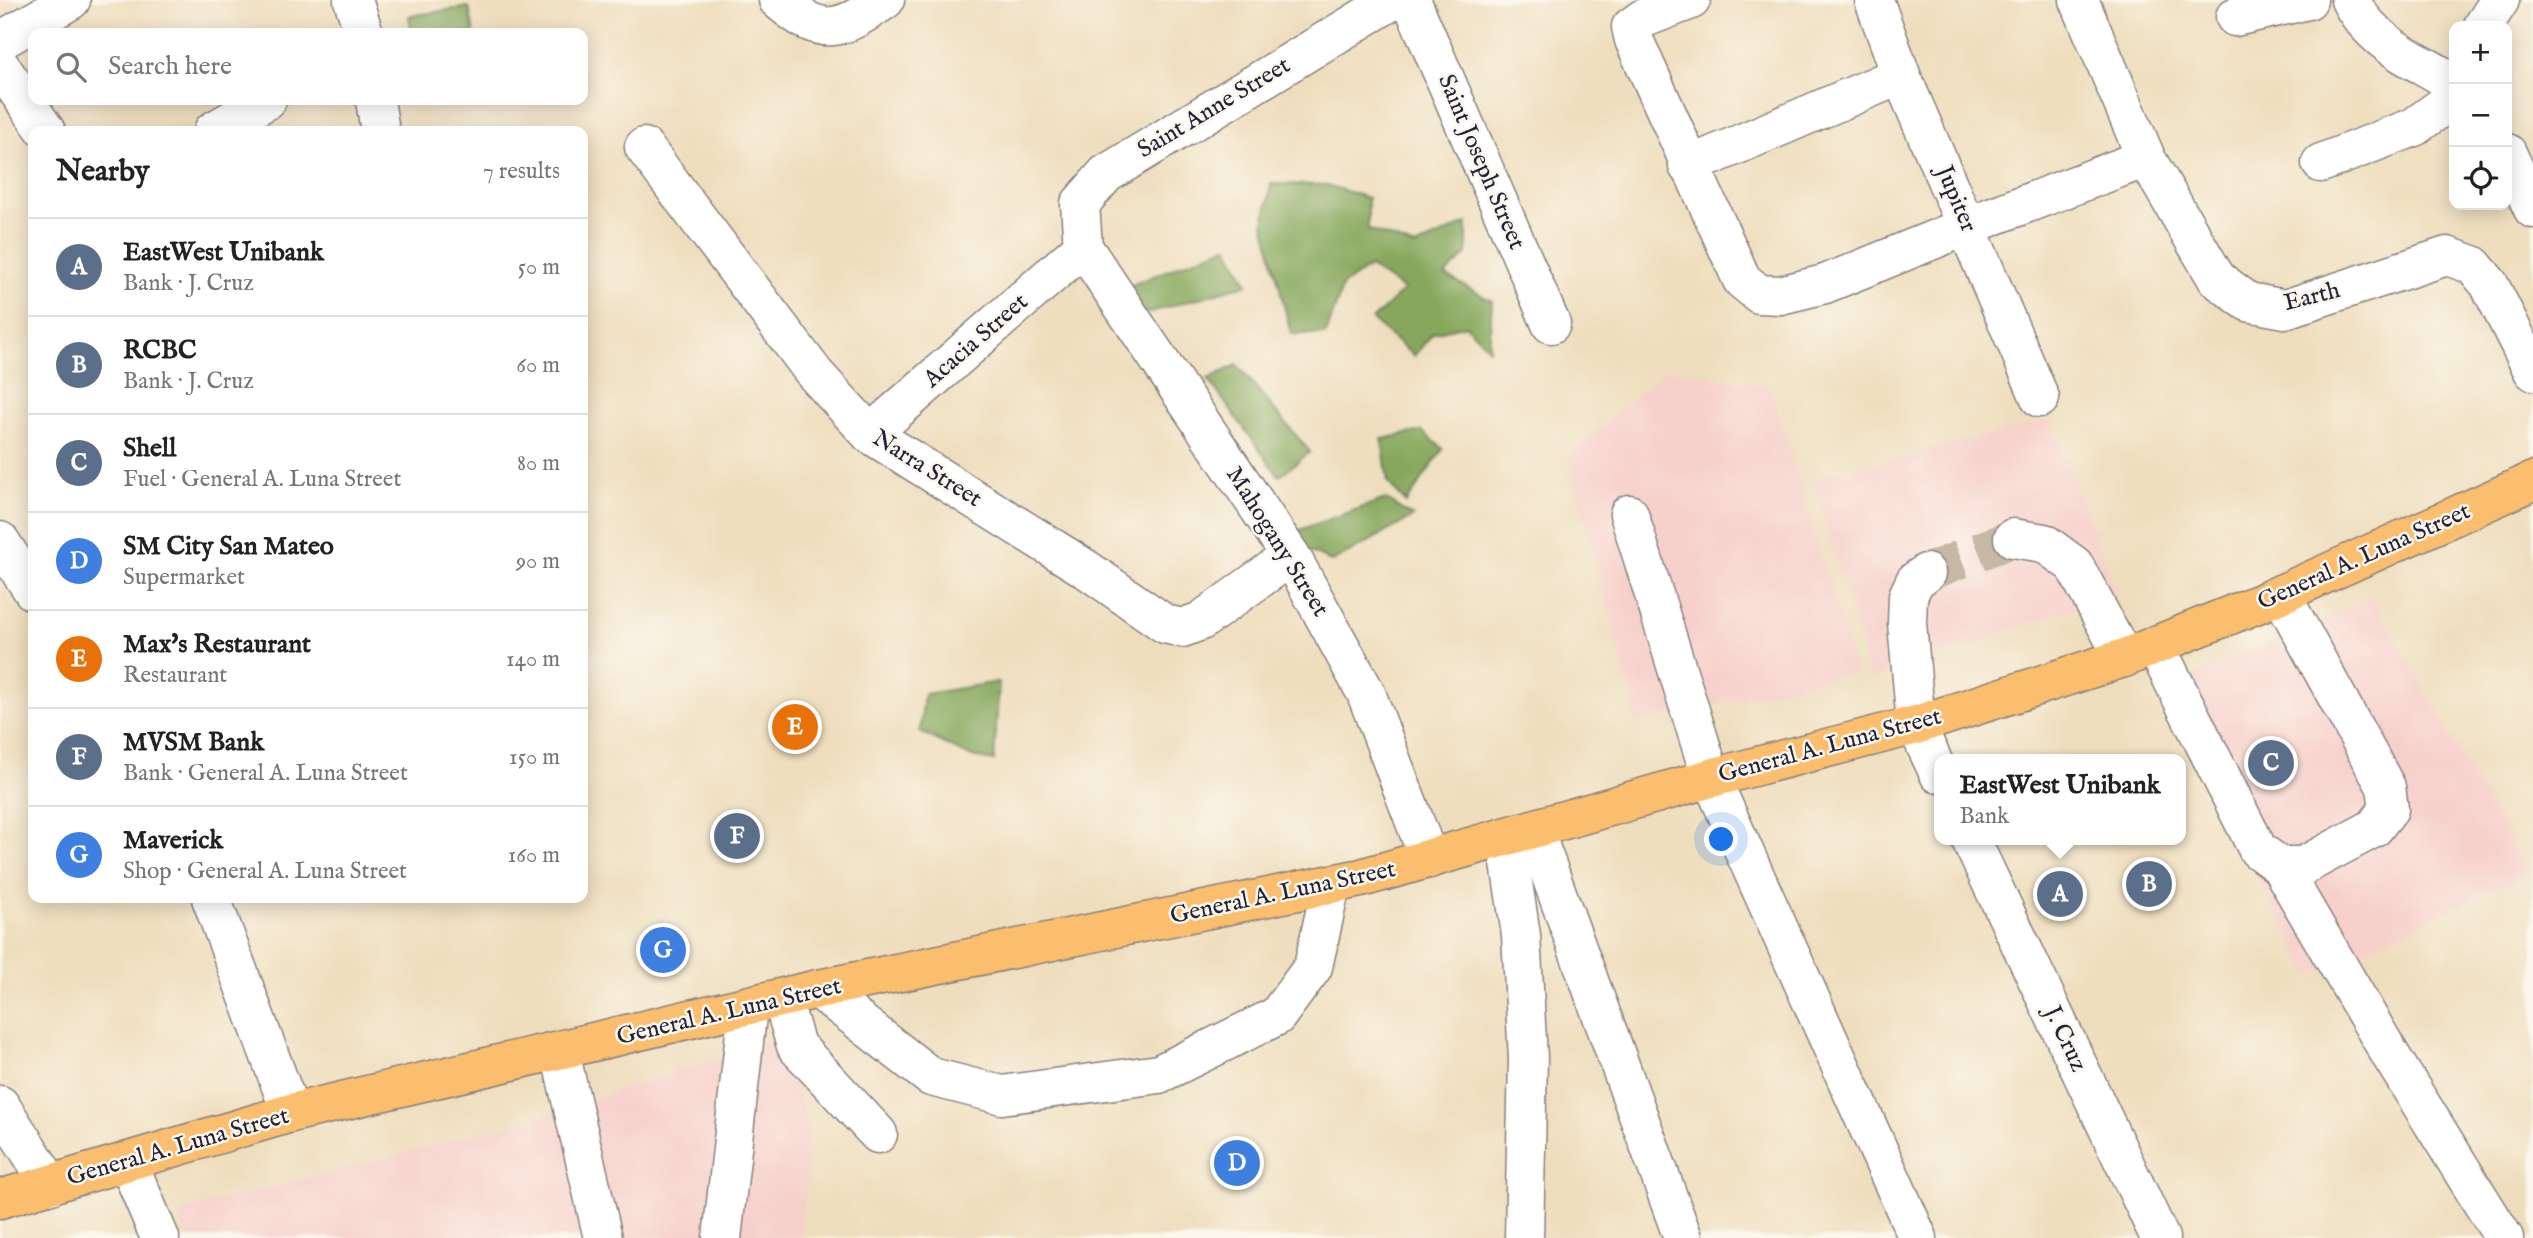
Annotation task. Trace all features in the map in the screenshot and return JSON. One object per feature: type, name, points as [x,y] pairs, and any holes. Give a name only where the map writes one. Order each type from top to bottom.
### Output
[{"type":"main road","name":"General A. Luna Street","points":[[0,1199],[291,1113],[783,998],[1331,885],[1711,778],[1916,725],[2140,652],[2281,594],[2533,481]]},
{"type":"street","points":[[0,41],[71,0]]},
{"type":"street","points":[[353,0],[362,28]]},
{"type":"street","points":[[789,9],[823,27],[851,24],[885,0]]},
{"type":"street","name":"Saint Anne Street","points":[[1083,247],[1080,204],[1106,174],[1393,0]]},
{"type":"street","name":"Saint Joseph Street","points":[[1411,0],[1551,324]]},
{"type":"street","points":[[1692,0],[1642,19],[1631,27],[1688,166],[1742,280],[1759,294],[1780,295],[1825,284],[1967,226],[2146,158]]},
{"type":"street","name":"Jupiter","points":[[1874,0],[1901,75],[2040,398]]},
{"type":"street","name":"Earth","points":[[2079,0],[2146,158],[2217,279],[2248,302],[2285,309],[2447,256],[2473,265],[2490,284],[2533,371]]},
{"type":"street","points":[[2235,17],[2308,0]]},
{"type":"street","points":[[2350,0],[2357,14],[2378,36],[2402,54],[2449,81]]},
{"type":"street","points":[[2486,21],[2500,0]]},
{"type":"street","points":[[0,66],[42,126]]},
{"type":"street","points":[[1688,166],[1901,75]]},
{"type":"street","points":[[2321,163],[2414,127],[2451,84]]},
{"type":"street","points":[[222,126],[258,105]]},
{"type":"street","points":[[376,105],[379,126]]},
{"type":"street","name":"Narra Street","points":[[644,147],[815,374],[870,434],[1086,569],[1165,624],[1182,628],[1201,621],[1291,556]]},
{"type":"street","points":[[2512,164],[2533,209]]},
{"type":"street","name":"Acacia Street","points":[[870,434],[1083,247]]},
{"type":"street","name":"Mahogany Street","points":[[1083,247],[1291,556],[1366,693],[1429,859]]},
{"type":"street","points":[[1629,514],[1711,778],[1917,1238]]},
{"type":"street","points":[[2013,538],[2044,544],[2074,565],[2140,652],[2258,850],[2280,866],[2391,1056],[2504,1238]]},
{"type":"street","points":[[0,541],[28,583]]},
{"type":"street","points":[[1926,573],[1915,581],[1908,596],[1907,623],[1916,725],[1934,763]]},
{"type":"street","points":[[2280,866],[2303,866],[2351,841],[2374,828],[2389,808],[2386,787],[2281,594]]},
{"type":"street","points":[[1520,833],[1521,935],[1528,1058],[1524,1238]]},
{"type":"street","points":[[1520,833],[1683,1238]]},
{"type":"street","name":"J. Cruz","points":[[1973,845],[2160,1238]]},
{"type":"street","points":[[783,998],[931,1077],[1002,1095],[1159,1074],[1277,1016],[1313,967],[1331,885]]},
{"type":"street","points":[[213,903],[291,1113]]},
{"type":"street","points":[[783,998],[796,1046],[878,1134]]},
{"type":"street","points":[[722,1238],[783,998]]},
{"type":"street","points":[[560,1052],[603,1238]]},
{"type":"street","points":[[0,1105],[51,1185]]},
{"type":"street","points":[[128,1162],[160,1238]]},
{"type":"shaded area","points":[[1667,369],[1770,386],[1856,672],[1638,722],[1568,456]]},
{"type":"shaded area","points":[[2050,420],[2117,593],[1870,679],[1813,479]]},
{"type":"shaded area","points":[[2373,598],[2528,873],[2309,976],[2160,689]]},
{"type":"shaded area","points":[[785,1036],[811,1145],[801,1238],[187,1238],[178,1212],[528,1120]]},
{"type":"green space","points":[[469,7],[473,28],[411,28],[409,16]]},
{"type":"green space","points":[[1271,184],[1327,185],[1368,198],[1368,229],[1415,247],[1467,223],[1467,254],[1445,275],[1492,301],[1489,349],[1466,325],[1433,333],[1414,356],[1372,320],[1404,290],[1370,267],[1343,285],[1326,334],[1291,334],[1264,223]]},
{"type":"green space","points":[[1227,246],[1248,284],[1123,320],[1114,292]]},
{"type":"green space","points":[[1237,365],[1310,452],[1279,476],[1208,379]]},
{"type":"green space","points":[[1422,431],[1443,449],[1406,503],[1388,482],[1382,439]]},
{"type":"green space","points":[[1385,499],[1413,517],[1332,562],[1280,537]]},
{"type":"green space","points":[[999,682],[994,761],[972,757],[920,732],[924,694]]},
{"type":"tunnel","points":[[1926,573],[2013,538]]},
{"type":"place","name":"Max's Restaurant","points":[[795,727]]},
{"type":"place","name":"Shell","points":[[2271,763]]},
{"type":"place","name":"MVSM Bank","points":[[737,836]]},
{"type":"place","name":"RCBC","points":[[2149,884]]},
{"type":"place","name":"EastWest Unibank","points":[[2060,894]]},
{"type":"place","name":"Maverick","points":[[663,950]]},
{"type":"place","name":"SM City San Mateo","points":[[1237,1163]]}]
